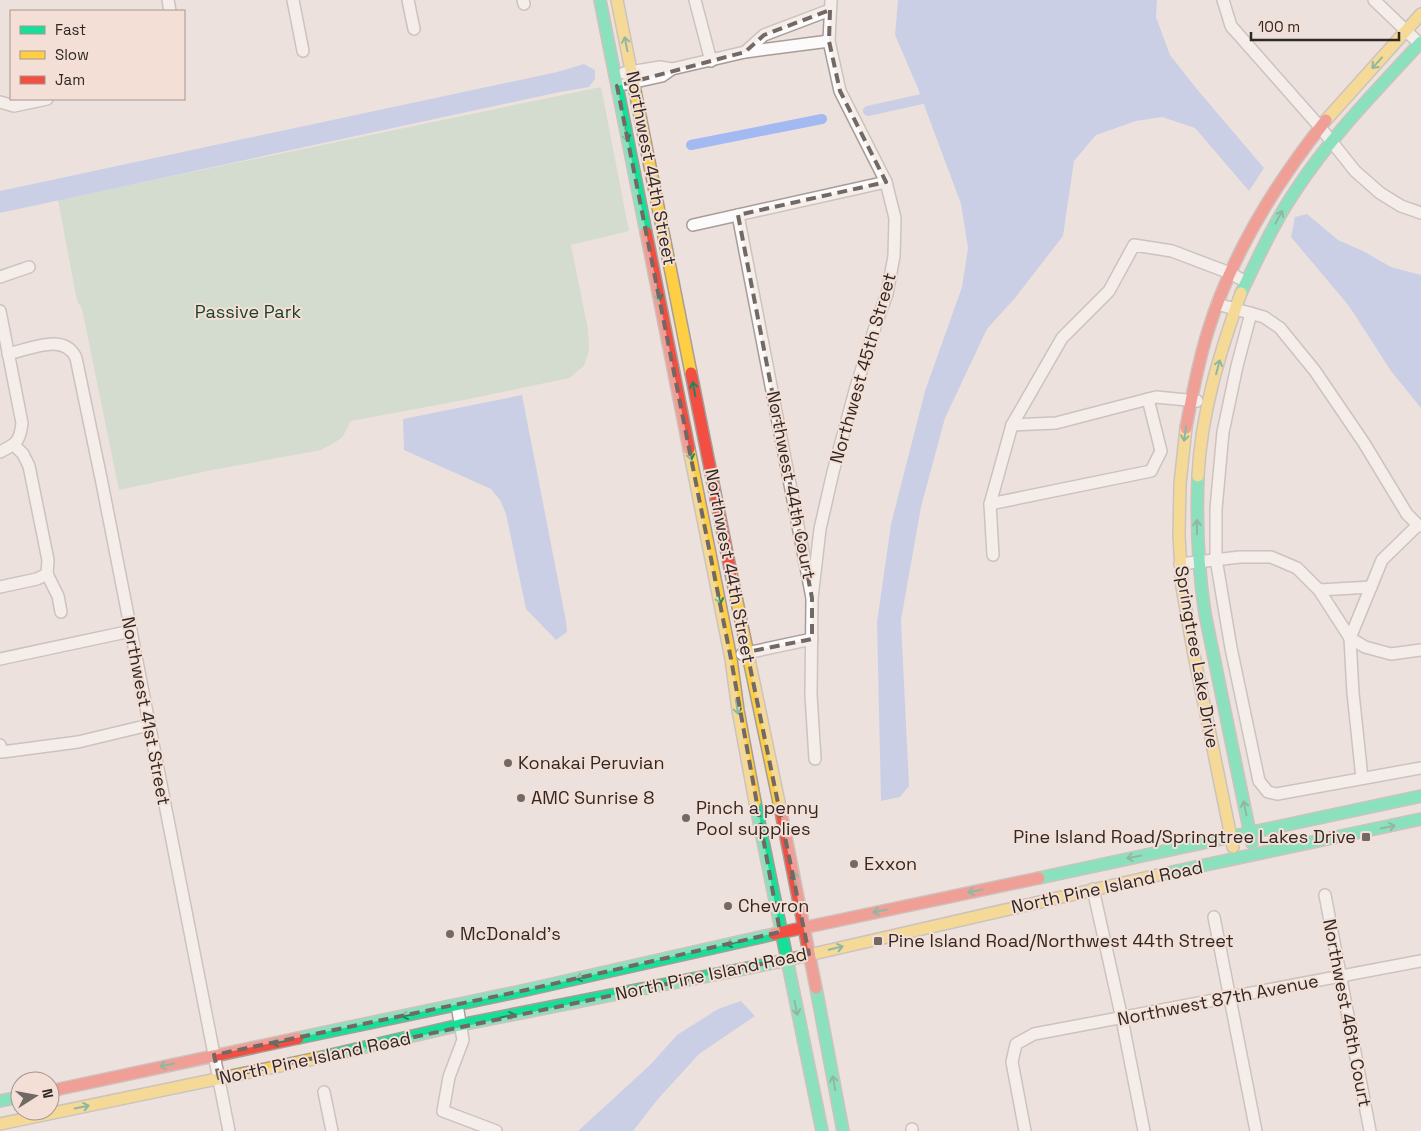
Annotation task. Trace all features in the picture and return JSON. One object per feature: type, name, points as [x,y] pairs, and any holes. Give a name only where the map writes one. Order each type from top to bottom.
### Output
[{"type":"street","points":[[293,0],[304,51]]},
{"type":"street","points":[[408,0],[414,29]]},
{"type":"street","name":"Northwest 44th Street","points":[[600,0],[731,659],[738,710],[780,932],[822,1131]]},
{"type":"street","name":"Northwest 44th Street","points":[[617,0],[747,652],[790,856],[843,1131]]},
{"type":"street","points":[[695,0],[711,61]]},
{"type":"street","points":[[1223,0],[1231,26],[1320,127],[1330,142],[1355,171],[1380,193],[1401,206],[1421,213]]},
{"type":"street","points":[[1374,0],[1420,43]]},
{"type":"street","points":[[745,52],[764,35],[830,5]]},
{"type":"street","name":"Northwest 45th Street","points":[[812,598],[820,529],[833,472],[859,378],[877,321],[888,294],[893,266],[895,218],[886,182],[840,91],[829,41],[830,5]]},
{"type":"street","name":"Springtree Lake Drive","points":[[1236,859],[1191,644],[1182,588],[1179,506],[1182,460],[1191,400],[1202,352],[1230,273],[1242,247],[1275,189],[1320,127],[1421,14]]},
{"type":"street","points":[[616,81],[632,77],[662,76],[672,69],[745,52],[829,41]]},
{"type":"street","name":"Springtree Lake Drive","points":[[1254,855],[1203,604],[1198,561],[1199,479],[1208,403],[1235,309],[1246,282],[1288,201],[1330,142],[1420,43]]},
{"type":"street","points":[[0,102],[14,106],[42,100]]},
{"type":"street","points":[[693,225],[886,182]]},
{"type":"street","name":"Northwest 44th Court","points":[[738,215],[812,598],[811,695],[815,759]]},
{"type":"street","points":[[993,555],[990,504],[1012,425],[1062,338],[1109,291],[1134,245],[1172,251],[1230,273],[1246,282]]},
{"type":"street","points":[[0,277],[29,268]]},
{"type":"street","points":[[1218,304],[1264,317],[1280,328],[1315,371],[1364,443],[1408,514],[1419,525],[1382,560],[1350,638],[1353,693],[1362,778]]},
{"type":"street","points":[[0,310],[22,424],[21,436],[14,445],[0,452]]},
{"type":"street","points":[[1251,313],[1223,432],[1216,509],[1216,559],[1231,648],[1259,781],[1268,792],[1277,794],[1421,768]]},
{"type":"street","name":"Northwest 41st Street","points":[[8,354],[61,343],[73,351],[79,368],[229,1131]]},
{"type":"street","points":[[1012,425],[1056,423],[1164,397],[1208,403]]},
{"type":"street","points":[[990,504],[1151,471],[1161,451],[1148,400]]},
{"type":"street","points":[[14,445],[23,454],[29,466],[48,560],[47,574],[58,596],[61,612]]},
{"type":"street","points":[[1180,564],[1240,557],[1271,557],[1297,568],[1319,590],[1350,638],[1365,647],[1391,654],[1421,650]]},
{"type":"street","points":[[0,587],[37,579],[47,574]]},
{"type":"street","points":[[1319,590],[1371,587]]},
{"type":"street","points":[[0,659],[130,631]]},
{"type":"street","points":[[731,659],[747,652],[812,639]]},
{"type":"street","points":[[0,745],[2,752],[78,742],[149,725]]},
{"type":"street","name":"North Pine Island Road","points":[[60,1089],[526,990],[780,932],[1231,838],[1421,796]]},
{"type":"street","name":"North Pine Island Road","points":[[0,1124],[355,1050],[460,1025],[786,960],[1093,889],[1421,819]]},
{"type":"street","points":[[980,915],[1023,896],[1076,884],[1095,866]]},
{"type":"street","points":[[1093,889],[1122,1019],[1144,1131]]},
{"type":"street","name":"Northwest 46th Court","points":[[1325,895],[1370,1131]]},
{"type":"street","points":[[1214,917],[1256,1131]]},
{"type":"street","name":"Northwest 87th Avenue","points":[[1026,1131],[1012,1062],[1016,1044],[1034,1034],[1122,1019],[1421,960]]},
{"type":"street","points":[[457,1005],[463,1040],[449,1077],[444,1111],[496,1131]]},
{"type":"street","points":[[324,1092],[332,1131]]},
{"type":"highlighted area","points":[[830,10],[829,41],[840,91],[886,182],[738,215],[812,598],[812,639],[747,652],[809,954],[219,1078],[214,1055],[526,990],[780,932],[731,659],[617,86],[745,52],[764,35]]},
{"type":"green space","name":"Passive Park","points":[[601,87],[629,231],[571,245],[588,329],[589,351],[584,366],[569,378],[351,421],[342,438],[321,450],[212,470],[119,490],[82,309],[77,301],[58,200]]},
{"type":"water","points":[[898,0],[1157,0],[1156,17],[1170,55],[1264,168],[1249,191],[1195,128],[1162,117],[1136,121],[1096,135],[1074,161],[1063,236],[1015,298],[987,329],[945,418],[921,507],[901,620],[909,786],[900,797],[881,801],[877,622],[891,524],[925,391],[962,287],[968,248],[961,204],[917,86],[895,35]]},
{"type":"water","points":[[584,64],[595,70],[595,79],[589,87],[0,213],[0,191],[557,72]]},
{"type":"water","points":[[1307,214],[1338,240],[1363,251],[1391,267],[1421,275],[1421,408],[1391,371],[1349,306],[1291,237],[1295,217]]},
{"type":"water","points":[[522,395],[566,621],[567,632],[556,640],[526,609],[506,514],[500,500],[491,489],[404,450],[403,419]]},
{"type":"water","points":[[741,1001],[755,1016],[699,1054],[658,1099],[633,1131],[578,1131],[650,1065],[677,1035],[718,1009]]},
{"type":"waterway","points":[[868,111],[922,99]]},
{"type":"waterway","points":[[691,145],[822,119]]},
{"type":"traffic: fast","points":[[600,0],[646,232]]},
{"type":"traffic: fast","points":[[1241,293],[1288,202],[1310,170],[1355,113],[1421,42]]},
{"type":"traffic: fast","points":[[1198,476],[1198,545],[1205,614],[1252,843]]},
{"type":"traffic: fast","points":[[1039,878],[1421,796]]},
{"type":"traffic: fast","points":[[755,802],[822,1131]]},
{"type":"traffic: fast","points":[[1158,875],[1421,819]]},
{"type":"traffic: fast","points":[[298,1038],[526,990],[774,934]]},
{"type":"traffic: fast","points":[[318,1058],[460,1025],[778,962]]},
{"type":"traffic: fast","points":[[816,988],[843,1131]]},
{"type":"traffic: fast","points":[[0,1101],[10,1099]]},
{"type":"traffic: slow","points":[[617,0],[691,373]]},
{"type":"traffic: slow","points":[[1326,120],[1421,14]]},
{"type":"traffic: slow","points":[[1198,476],[1207,406],[1241,293]]},
{"type":"traffic: slow","points":[[1186,428],[1180,484],[1179,536],[1182,587],[1233,847]]},
{"type":"traffic: slow","points":[[689,449],[731,659],[738,710],[755,802]]},
{"type":"traffic: slow","points":[[731,573],[781,812]]},
{"type":"traffic: slow","points":[[778,962],[1158,875]]},
{"type":"traffic: slow","points":[[0,1124],[318,1058]]},
{"type":"traffic: jam","points":[[1186,428],[1204,343],[1229,274],[1242,247],[1273,194],[1289,169],[1326,120]]},
{"type":"traffic: jam","points":[[646,232],[689,449]]},
{"type":"traffic: jam","points":[[691,373],[731,573]]},
{"type":"traffic: jam","points":[[781,812],[816,988]]},
{"type":"traffic: jam","points":[[774,934],[1039,878]]},
{"type":"traffic: jam","points":[[60,1089],[298,1038]]},
{"type":"place","name":"Konakai Peruvian","points":[[508,763]]},
{"type":"place","name":"AMC Sunrise 8","points":[[521,798]]},
{"type":"place","name":"Pinch a penny Pool supplies","points":[[686,818]]},
{"type":"place","name":"Pine Island Road/Springtree Lakes Drive","points":[[1366,837]]},
{"type":"place","name":"Exxon","points":[[854,864]]},
{"type":"place","name":"Chevron","points":[[728,906]]},
{"type":"place","name":"McDonald's","points":[[450,934]]},
{"type":"place","name":"Pine Island Road/Northwest 44th Street","points":[[878,941]]}]
